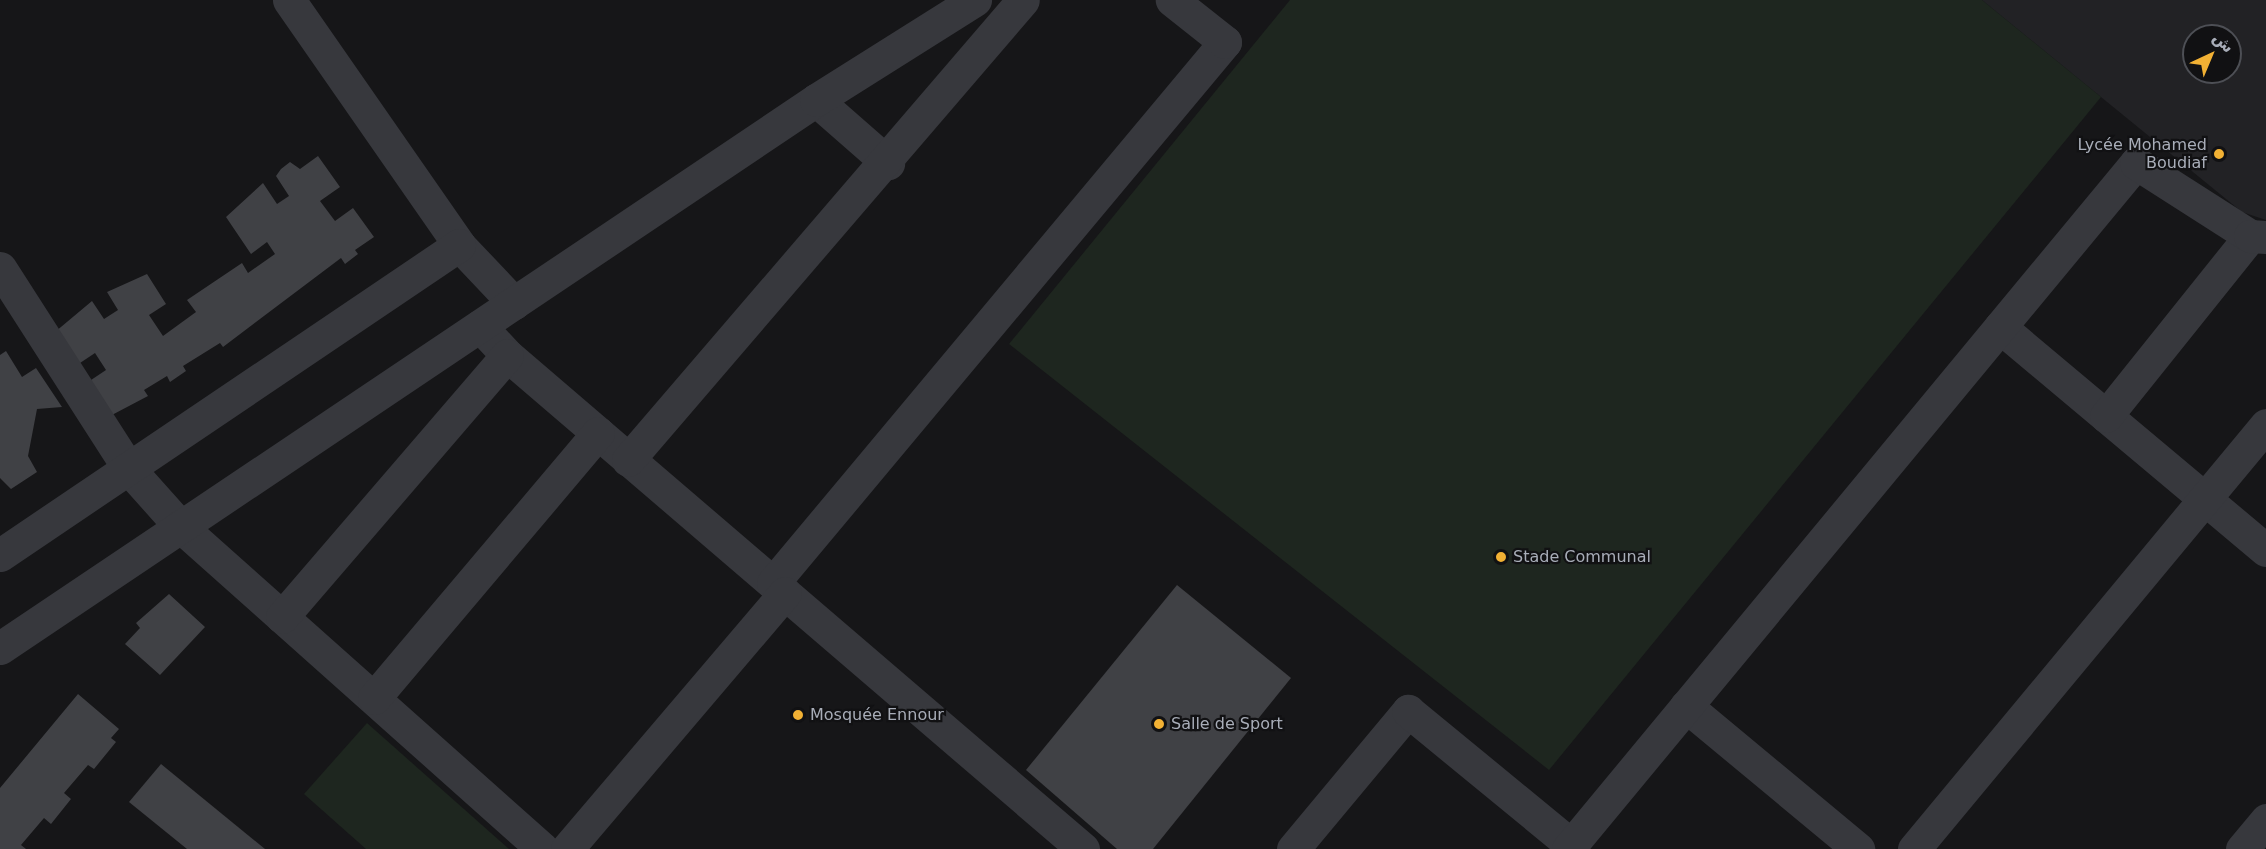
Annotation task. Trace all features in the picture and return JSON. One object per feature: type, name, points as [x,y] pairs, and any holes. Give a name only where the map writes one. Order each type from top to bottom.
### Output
[{"type":"street","points":[[289,0],[459,245],[514,303]]},
{"type":"street","points":[[0,648],[816,100],[975,0]]},
{"type":"street","points":[[628,460],[888,163],[1023,0]]},
{"type":"street","points":[[567,849],[1225,42],[1172,0]]},
{"type":"street","points":[[816,100],[888,163]]},
{"type":"street","points":[[1293,849],[1408,711],[1569,847],[2136,163],[2258,236],[2106,416]]},
{"type":"street","points":[[0,555],[459,245]]},
{"type":"street","points":[[0,268],[129,469],[180,526],[542,849]]},
{"type":"street","points":[[480,326],[507,355],[598,434],[1083,849]]},
{"type":"street","points":[[2000,327],[2266,550]]},
{"type":"street","points":[[282,617],[507,355]]},
{"type":"street","points":[[1914,849],[2266,425]]},
{"type":"street","points":[[374,698],[598,434]]},
{"type":"street","points":[[1686,706],[1858,849]]},
{"type":"street","points":[[2242,849],[2266,820]]},
{"type":"shaded area","name":"Stade Communal","points":[[1290,0],[1982,0],[2101,97],[1549,770],[1009,344]]},
{"type":"shaded area","name":"Lycée Mohamed Boudiaf","points":[[1982,0],[2266,0],[2266,220],[2242,212]]},
{"type":"shaded area","points":[[367,723],[509,849],[366,849],[304,794]]},
{"type":"building","points":[[318,156],[340,187],[320,201],[335,221],[353,208],[374,237],[355,250],[358,254],[345,264],[341,258],[223,347],[220,343],[183,366],[186,371],[170,382],[167,376],[144,390],[148,396],[110,416],[88,382],[106,370],[95,353],[77,365],[55,332],[92,301],[104,319],[118,310],[107,292],[147,274],[166,304],[149,315],[163,336],[196,312],[187,300],[242,263],[248,273],[275,254],[267,242],[251,254],[226,217],[263,183],[277,204],[289,196],[276,176],[281,169],[290,162],[300,169]]},
{"type":"building","points":[[6,351],[22,377],[36,368],[62,407],[37,409],[28,456],[37,472],[11,489],[0,478],[0,355]]},
{"type":"building","name":"Salle de Sport","points":[[1177,585],[1291,678],[1153,849],[1117,849],[1026,770]]},
{"type":"building","points":[[169,594],[205,627],[160,675],[125,644],[140,628],[136,623]]},
{"type":"building","points":[[78,694],[119,729],[111,738],[116,742],[94,769],[88,765],[64,793],[71,799],[51,824],[44,818],[21,845],[26,849],[0,849],[0,788]]},
{"type":"building","points":[[161,764],[265,849],[187,849],[129,802]]},
{"type":"place","name":"Lycée Mohamed Boudiaf","points":[[2219,154]]},
{"type":"place","name":"Stade Communal","points":[[1501,557]]},
{"type":"place","name":"Mosquée Ennour","points":[[798,715]]},
{"type":"place","name":"Salle de Sport","points":[[1159,724]]}]
